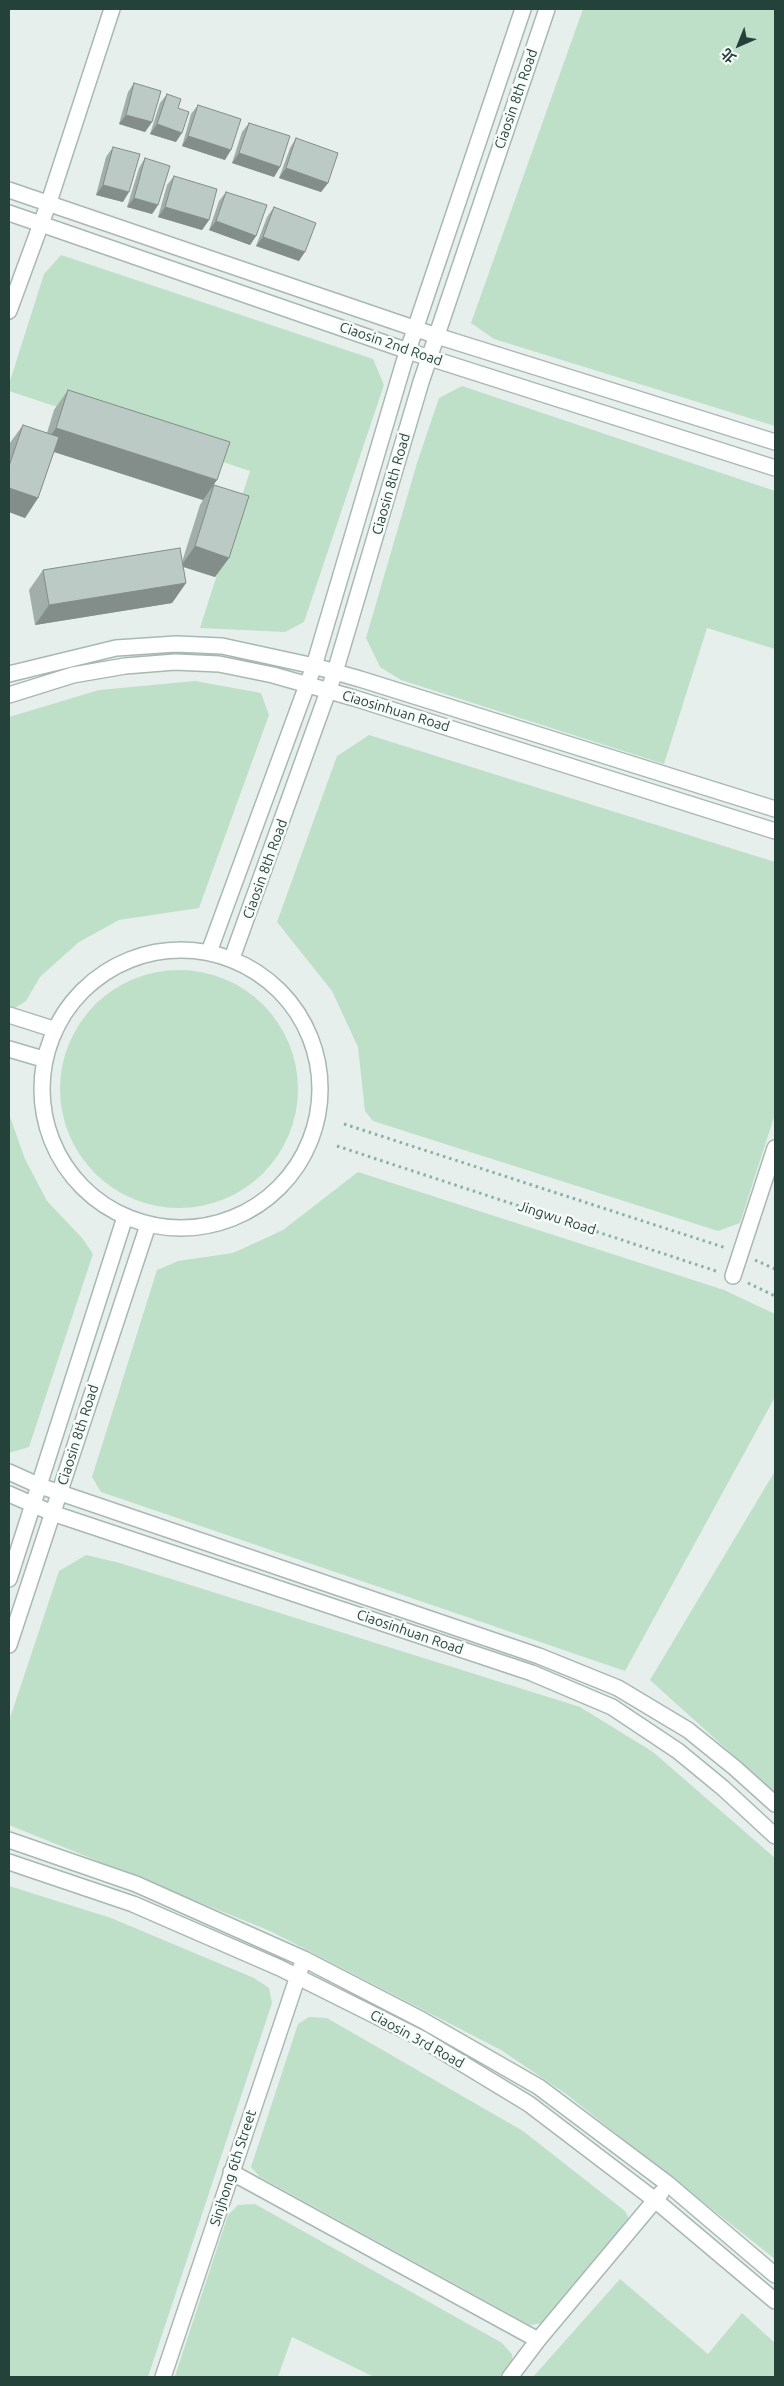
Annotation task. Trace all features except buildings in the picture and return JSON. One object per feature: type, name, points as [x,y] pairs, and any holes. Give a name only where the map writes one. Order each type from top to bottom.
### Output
[{"type":"street","points":[[9,311],[49,202],[112,9]]},
{"type":"street","name":"Ciaosin 8th Road","points":[[209,952],[308,685],[408,351],[523,9]]},
{"type":"street","name":"Ciaosin 8th Road","points":[[232,958],[335,672],[436,336],[547,9]]},
{"type":"street","name":"Ciaosin 2nd Road","points":[[9,190],[49,202],[436,336],[775,442]]},
{"type":"street","name":"Ciaosin 2nd Road","points":[[9,213],[429,358],[775,468]]},
{"type":"street","name":"Ciaosinhuan Road","points":[[10,671],[116,648],[176,644],[222,646],[335,672],[775,809]]},
{"type":"street","name":"Ciaosinhuan Road","points":[[13,694],[73,675],[125,666],[176,662],[219,664],[328,690],[775,831]]},
{"type":"street","points":[[10,671],[13,694]]},
{"type":"street","points":[[160,950],[209,952],[232,958],[262,975],[291,1003],[310,1037],[320,1076],[318,1116],[312,1137],[293,1173],[264,1202],[228,1221],[188,1228],[148,1224],[125,1217],[85,1191],[56,1152],[41,1107],[43,1059],[53,1029],[79,991],[116,964],[160,950]]},
{"type":"street","points":[[9,1015],[53,1029]]},
{"type":"street","points":[[9,1048],[43,1059]]},
{"type":"street","points":[[733,1276],[775,1148]]},
{"type":"street","name":"Ciaosin 8th Road","points":[[9,1579],[34,1506],[125,1217]]},
{"type":"street","name":"Ciaosin 8th Road","points":[[9,1645],[148,1224]]},
{"type":"street","name":"Ciaosinhuan Road","points":[[9,1472],[59,1493],[539,1656],[618,1688],[688,1730],[735,1768],[775,1804]]},
{"type":"street","name":"Ciaosinhuan Road","points":[[9,1494],[34,1506],[532,1673],[612,1707],[678,1751],[723,1788],[775,1836]]},
{"type":"street","name":"Ciaosin 3rd Road","points":[[9,1840],[136,1884],[304,1959],[422,2020],[539,2087],[668,2184],[775,2275]]},
{"type":"street","name":"Ciaosin 3rd Road","points":[[9,1862],[133,1904],[296,1976],[422,2039],[529,2104],[656,2200],[775,2301]]},
{"type":"street","name":"Sinjhong 6th Street","points":[[163,2377],[296,1976],[304,1959]]},
{"type":"street","points":[[231,2172],[538,2340]]},
{"type":"street","points":[[510,2377],[538,2340],[668,2184]]},
{"type":"path","name":"Jingwu Road","points":[[344,1124],[741,1253],[775,1269]]},
{"type":"path","name":"Jingwu Road","points":[[337,1146],[733,1276],[775,1296]]},
{"type":"green space","points":[[583,9],[775,9],[775,426],[494,339],[471,323]]},
{"type":"green space","points":[[61,255],[373,359],[384,385],[304,622],[285,632],[200,628],[250,471],[9,391],[9,384],[44,274]]},
{"type":"green space","points":[[462,386],[775,491],[775,649],[707,628],[664,764],[401,680],[380,667],[366,638],[417,463],[439,398]]},
{"type":"green space","points":[[195,681],[261,693],[269,715],[199,908],[119,920],[79,942],[40,977],[26,1001],[15,1008],[9,1006],[9,717],[99,690]]},
{"type":"green space","points":[[369,735],[775,862],[775,1114],[740,1223],[718,1231],[373,1121],[365,1111],[358,1047],[332,991],[277,922],[337,756]]},
{"type":"green space","points":[[167,970],[191,970],[214,975],[235,984],[255,997],[271,1013],[284,1033],[293,1054],[298,1077],[296,1112],[289,1135],[271,1165],[255,1181],[235,1194],[214,1203],[191,1208],[167,1208],[144,1203],[123,1194],[103,1181],[87,1165],[74,1145],[65,1124],[60,1101],[60,1077],[65,1054],[74,1033],[87,1013],[103,997],[123,984],[144,975]]},
{"type":"green space","points":[[9,1114],[25,1159],[47,1201],[83,1239],[93,1254],[29,1447],[9,1453]]},
{"type":"green space","points":[[358,1172],[724,1290],[775,1314],[775,1397],[625,1671],[101,1492],[92,1477],[157,1270],[178,1261],[233,1253],[283,1230]]},
{"type":"green space","points":[[775,1471],[775,1793],[650,1680]]},
{"type":"green space","points":[[86,1555],[120,1563],[580,1707],[653,1752],[775,1858],[775,2259],[566,2094],[501,2050],[270,1931],[9,1825],[9,1721],[59,1571]]},
{"type":"green space","points":[[9,1886],[111,1918],[254,1978],[269,1988],[272,2003],[148,2377],[9,2377]]},
{"type":"green space","points":[[309,2017],[327,2018],[523,2131],[625,2211],[629,2219],[543,2323],[530,2325],[260,2177],[251,2167],[298,2024]]},
{"type":"green space","points":[[255,2204],[502,2343],[512,2354],[513,2364],[501,2377],[374,2377],[292,2337],[278,2377],[175,2376],[228,2215],[238,2205]]},
{"type":"green space","points":[[620,2279],[708,2354],[742,2313],[775,2343],[775,2377],[533,2377]]}]
